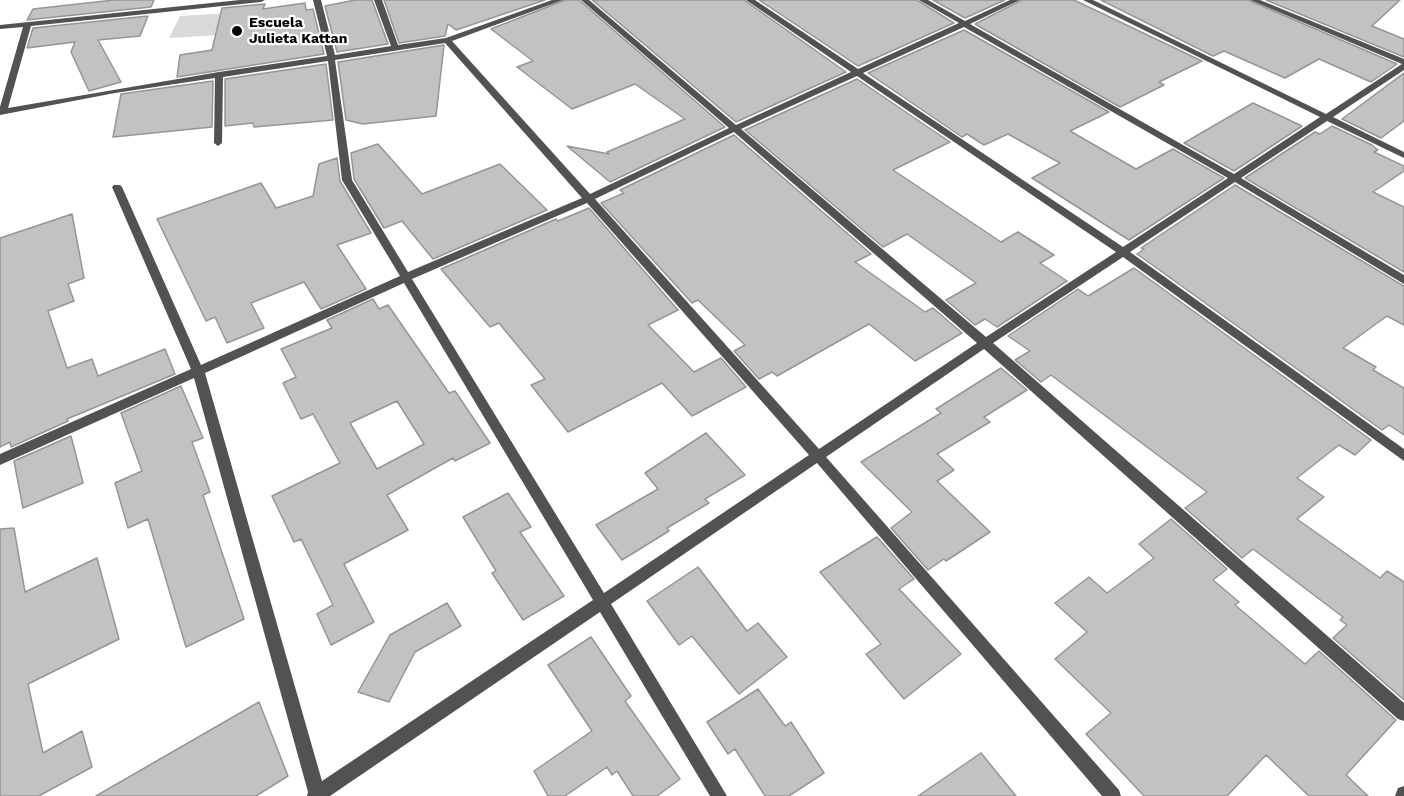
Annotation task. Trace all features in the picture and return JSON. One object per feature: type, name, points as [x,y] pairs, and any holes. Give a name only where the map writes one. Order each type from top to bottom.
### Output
[{"type":"street","points":[[0,27],[261,0]]},
{"type":"street","points":[[317,0],[331,56],[347,180],[719,796]]},
{"type":"street","points":[[378,0],[395,48]]},
{"type":"street","points":[[28,24],[2,111],[331,56],[447,40],[559,0]]},
{"type":"street","points":[[585,0],[985,343],[1404,713]]},
{"type":"street","points":[[750,0],[1123,252],[1404,456]]},
{"type":"street","points":[[923,0],[1235,178],[1404,280]]},
{"type":"street","points":[[0,460],[199,373],[407,277],[590,198],[733,129],[1016,0]]},
{"type":"street","points":[[1087,0],[1404,155]]},
{"type":"street","points":[[1254,0],[1404,64]]},
{"type":"street","points":[[447,40],[818,456],[1113,796]]},
{"type":"street","points":[[117,187],[199,373],[317,796],[985,343],[1328,117],[1404,64]]},
{"type":"street","points":[[218,143],[219,74]]},
{"type":"shaded area","points":[[228,13],[219,35],[169,38],[180,16]]},
{"type":"building","points":[[114,0],[154,0],[151,7],[27,20],[33,9]]},
{"type":"building","points":[[355,0],[372,0],[388,44],[337,52],[325,6]]},
{"type":"building","points":[[384,0],[545,0],[456,30],[448,24],[445,36],[399,43]]},
{"type":"building","points":[[565,0],[579,0],[725,127],[610,182],[567,146],[609,154],[607,152],[685,119],[635,84],[572,109],[517,67],[533,61],[491,29]]},
{"type":"building","points":[[592,0],[744,0],[846,72],[736,122]]},
{"type":"building","points":[[759,0],[917,0],[954,23],[858,66]]},
{"type":"building","points":[[933,0],[1005,0],[965,18]]},
{"type":"building","points":[[1022,0],[1074,0],[1202,61],[1159,82],[1164,85],[1120,107],[975,24]]},
{"type":"building","points":[[1101,0],[1248,0],[1397,64],[1371,82],[1319,59],[1285,78],[1224,51],[1213,56]]},
{"type":"building","points":[[1266,0],[1400,0],[1372,26],[1404,39],[1404,57]]},
{"type":"building","points":[[305,3],[306,10],[313,9],[324,54],[177,77],[180,55],[212,50],[222,8],[265,4],[263,9]]},
{"type":"building","points":[[148,16],[140,36],[98,40],[121,82],[89,91],[71,52],[75,42],[27,48],[33,28]]},
{"type":"building","points":[[964,30],[1109,112],[1070,131],[1136,169],[1173,149],[1224,178],[1129,240],[1032,178],[1060,163],[1008,134],[984,145],[967,134],[962,137],[868,73]]},
{"type":"building","points":[[444,45],[436,116],[363,124],[346,120],[338,62]]},
{"type":"building","points":[[326,64],[333,120],[254,127],[253,123],[225,126],[225,79]]},
{"type":"building","points":[[1404,73],[1404,121],[1381,138],[1342,119]]},
{"type":"building","points":[[857,79],[950,142],[893,170],[1001,242],[1018,232],[1054,255],[1040,263],[1067,281],[997,327],[985,319],[975,325],[946,300],[976,283],[907,234],[883,247],[745,130]]},
{"type":"building","points":[[213,81],[212,127],[113,137],[121,94]]},
{"type":"building","points":[[1253,103],[1302,126],[1234,171],[1184,143]]},
{"type":"building","points":[[1332,126],[1372,145],[1378,150],[1374,152],[1404,166],[1404,171],[1373,192],[1404,207],[1404,272],[1245,178],[1315,132],[1320,134]]},
{"type":"building","points":[[734,135],[871,254],[855,262],[925,312],[933,308],[962,333],[915,361],[869,324],[777,376],[772,372],[759,379],[734,351],[745,345],[698,300],[692,303],[601,203],[624,193],[620,190]]},
{"type":"building","points":[[378,144],[422,194],[500,164],[547,210],[433,259],[402,221],[384,228],[354,179],[351,153]]},
{"type":"building","points":[[337,158],[340,181],[371,233],[337,245],[366,289],[321,309],[304,282],[251,303],[264,328],[227,343],[215,317],[206,321],[157,219],[261,183],[276,208],[313,196],[319,164]]},
{"type":"building","points":[[1235,185],[1404,286],[1404,325],[1387,316],[1343,348],[1376,367],[1373,370],[1404,388],[1404,435],[1389,425],[1382,430],[1137,254],[1144,249],[1141,248]]},
{"type":"building","points":[[589,208],[678,310],[648,325],[694,372],[721,358],[746,387],[692,416],[662,383],[568,432],[531,385],[545,379],[499,323],[490,327],[441,269],[556,219],[558,221]]},
{"type":"building","points":[[72,214],[84,278],[68,284],[74,301],[48,311],[67,368],[92,359],[98,376],[165,349],[175,374],[67,419],[68,421],[11,447],[10,442],[0,447],[0,238]]},
{"type":"building","points":[[1134,268],[1371,440],[1355,455],[1339,445],[1297,478],[1324,497],[1297,519],[1380,578],[1387,571],[1404,582],[1404,700],[1333,638],[1347,625],[1340,620],[1343,617],[1253,549],[1242,558],[1185,508],[1207,492],[1051,375],[1041,382],[1015,360],[1030,351],[1008,336],[1078,289],[1088,296]]},
{"type":"building","points":[[373,299],[379,309],[388,305],[449,393],[455,391],[490,443],[455,461],[453,458],[387,495],[408,530],[344,564],[374,622],[331,645],[317,614],[333,605],[301,539],[294,542],[272,496],[340,463],[313,414],[301,419],[283,383],[296,377],[281,349],[332,328],[327,320]],"holes":[[[397,401],[424,444],[377,469],[350,423]]]},
{"type":"building","points":[[1001,368],[1027,390],[984,417],[990,422],[937,454],[954,470],[937,481],[990,532],[928,570],[891,528],[912,512],[861,462],[941,413],[936,409]]},
{"type":"building","points":[[181,386],[203,438],[192,442],[210,492],[203,495],[244,619],[186,647],[148,519],[128,528],[115,483],[142,471],[121,413]]},
{"type":"building","points":[[706,433],[745,475],[705,499],[709,503],[667,528],[669,531],[622,560],[596,525],[658,489],[645,473]]},
{"type":"building","points":[[71,436],[83,483],[23,508],[14,461]]},
{"type":"building","points":[[508,493],[531,527],[520,532],[564,596],[523,620],[492,573],[496,571],[463,517]]},
{"type":"building","points":[[1171,519],[1227,569],[1213,580],[1239,602],[1235,605],[1305,664],[1319,651],[1396,720],[1346,775],[1368,796],[1309,796],[1266,755],[1227,796],[1144,796],[1086,734],[1111,713],[1055,659],[1087,632],[1055,603],[1089,577],[1107,593],[1154,558],[1139,544]]},
{"type":"building","points":[[14,528],[25,592],[97,558],[119,639],[28,684],[43,753],[82,731],[92,767],[39,796],[0,796],[0,529]]},
{"type":"building","points":[[877,537],[914,579],[899,589],[961,654],[904,699],[866,654],[881,644],[820,572]]},
{"type":"building","points":[[698,567],[747,631],[758,623],[787,657],[739,694],[692,636],[679,645],[647,601]]},
{"type":"building","points":[[447,603],[461,626],[415,652],[389,702],[358,692],[390,635]]},
{"type":"building","points":[[591,637],[631,696],[625,701],[680,779],[657,796],[633,796],[617,771],[612,775],[607,767],[565,796],[548,796],[534,771],[592,731],[548,665]]},
{"type":"building","points":[[758,689],[785,726],[791,722],[824,773],[789,796],[765,796],[735,749],[728,754],[707,722]]},
{"type":"building","points":[[259,702],[288,776],[256,796],[96,796]]},
{"type":"building","points":[[981,753],[1016,796],[918,796]]},
{"type":"place","name":"Escuela Julieta Kattan","points":[[237,31]]}]
